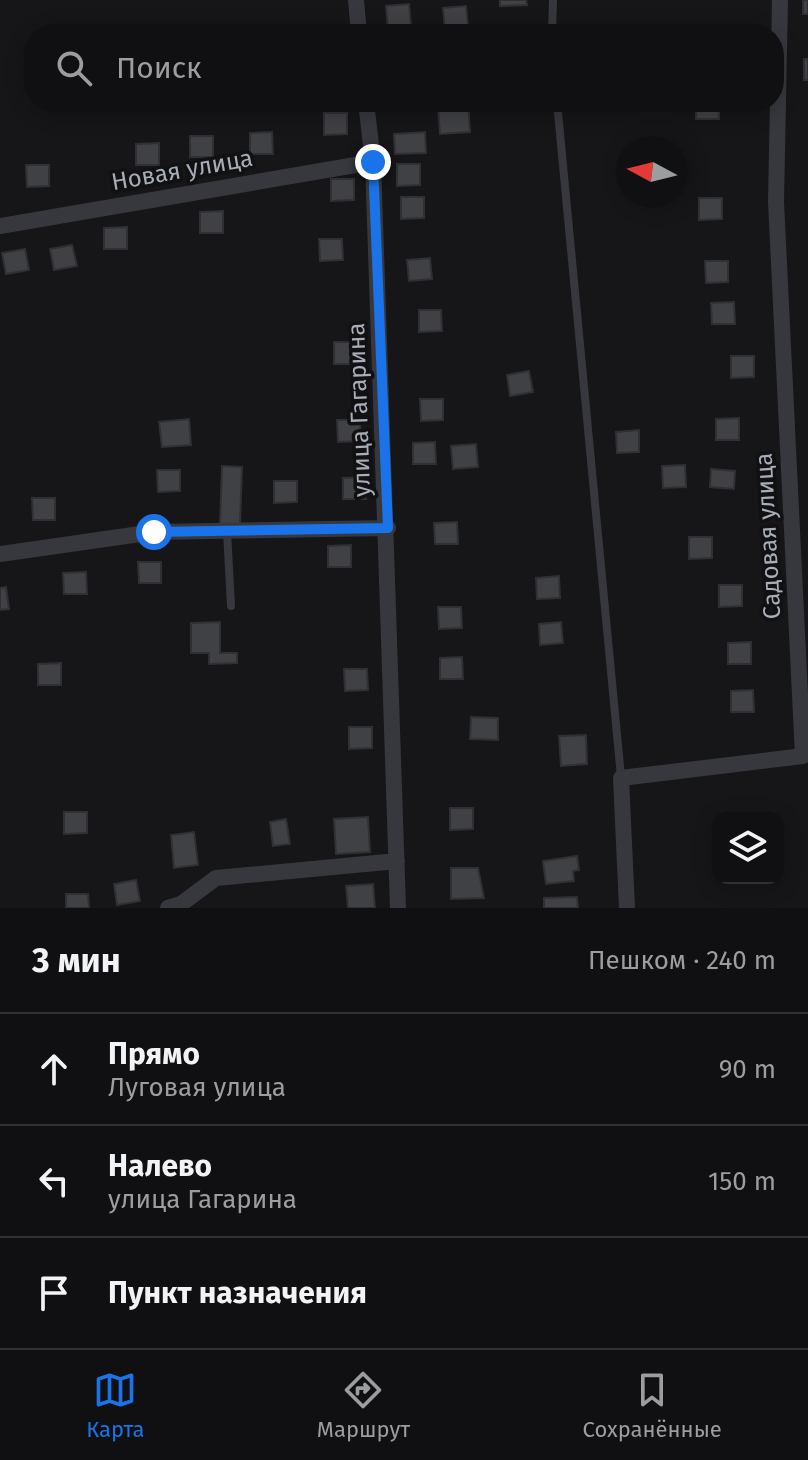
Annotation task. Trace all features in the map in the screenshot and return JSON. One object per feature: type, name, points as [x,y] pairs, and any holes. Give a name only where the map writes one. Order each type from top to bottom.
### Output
[{"type":"street","points":[[356,0],[358,24]]},
{"type":"street","name":"Садовая улица","points":[[780,0],[780,24]]},
{"type":"street","name":"улица Гагарина","points":[[367,112],[373,162],[388,528],[398,908]]},
{"type":"street","name":"Садовая улица","points":[[621,778],[803,756],[776,202],[778,112]]},
{"type":"street","name":"Новая улица","points":[[0,226],[373,162]]},
{"type":"street","points":[[0,554],[154,532],[388,528]]},
{"type":"street","points":[[621,778],[627,908]]},
{"type":"street","points":[[168,908],[181,904],[216,878],[397,861]]},
{"type":"lane","points":[[552,24],[553,0]]},
{"type":"lane","points":[[558,112],[621,778]]},
{"type":"lane","points":[[227,531],[231,606]]},
{"type":"building","points":[[500,0],[526,0],[527,5],[500,6]]},
{"type":"building","points":[[803,0],[808,0],[808,14],[803,14]]},
{"type":"building","points":[[409,4],[411,24],[388,24],[386,6]]},
{"type":"building","points":[[466,6],[468,24],[445,24],[443,8]]},
{"type":"building","points":[[804,59],[808,59],[808,80],[804,80]]},
{"type":"building","points":[[438,112],[469,112],[470,132],[440,134]]},
{"type":"building","points":[[696,112],[719,112],[719,119],[696,119]]},
{"type":"building","points":[[324,113],[347,113],[347,134],[324,135]]},
{"type":"building","points":[[272,132],[273,154],[250,154],[250,133]]},
{"type":"building","points":[[425,132],[426,153],[395,154],[394,134]]},
{"type":"building","points":[[190,136],[213,136],[213,157],[190,157]]},
{"type":"building","points":[[159,143],[159,165],[136,165],[136,144]]},
{"type":"building","points":[[397,164],[420,164],[420,185],[397,186]]},
{"type":"building","points":[[26,165],[49,165],[49,186],[27,187]]},
{"type":"building","points":[[331,179],[354,179],[354,200],[331,201]]},
{"type":"building","points":[[401,197],[424,197],[424,218],[401,219]]},
{"type":"building","points":[[699,198],[722,198],[722,219],[699,220]]},
{"type":"building","points":[[223,211],[223,233],[200,233],[200,212]]},
{"type":"building","points":[[127,227],[127,249],[104,249],[104,228]]},
{"type":"building","points":[[319,239],[342,239],[343,260],[320,261]]},
{"type":"building","points":[[72,245],[77,266],[54,270],[50,249]]},
{"type":"building","points":[[25,249],[29,270],[6,274],[2,253]]},
{"type":"building","points":[[430,258],[432,279],[409,281],[407,260]]},
{"type":"building","points":[[705,261],[728,261],[728,282],[706,283]]},
{"type":"building","points":[[734,302],[735,324],[712,324],[711,303]]},
{"type":"building","points":[[419,310],[441,310],[442,331],[419,332]]},
{"type":"building","points":[[334,342],[356,342],[357,364],[334,364]]},
{"type":"building","points":[[731,356],[754,356],[754,377],[731,378]]},
{"type":"building","points":[[529,371],[533,392],[510,396],[507,375]]},
{"type":"building","points":[[420,399],[443,399],[443,420],[421,421]]},
{"type":"building","points":[[739,418],[739,440],[716,440],[716,419]]},
{"type":"building","points":[[189,419],[191,445],[162,447],[159,422]]},
{"type":"building","points":[[337,420],[360,420],[361,441],[338,442]]},
{"type":"building","points":[[639,430],[639,452],[617,453],[616,432]]},
{"type":"building","points":[[435,442],[436,464],[413,464],[413,443]]},
{"type":"building","points":[[476,444],[478,467],[453,469],[451,446]]},
{"type":"building","points":[[685,465],[686,487],[663,488],[662,466]]},
{"type":"building","points":[[222,466],[242,467],[240,524],[220,524]]},
{"type":"building","points":[[711,469],[735,471],[734,489],[710,487]]},
{"type":"building","points":[[157,470],[180,470],[180,491],[158,492]]},
{"type":"building","points":[[366,477],[366,499],[343,499],[343,478]]},
{"type":"building","points":[[274,481],[297,481],[297,502],[274,503]]},
{"type":"building","points":[[32,498],[55,498],[55,520],[33,520]]},
{"type":"building","points":[[457,522],[458,544],[435,544],[434,523]]},
{"type":"building","points":[[689,537],[712,537],[712,558],[689,559]]},
{"type":"building","points":[[351,545],[351,567],[328,567],[328,546]]},
{"type":"building","points":[[138,562],[161,562],[161,583],[139,583]]},
{"type":"building","points":[[86,572],[87,594],[64,594],[63,573]]},
{"type":"building","points":[[559,576],[560,598],[537,599],[536,578]]},
{"type":"building","points":[[719,585],[742,585],[742,606],[719,607]]},
{"type":"building","points":[[6,587],[9,609],[0,610],[0,588]]},
{"type":"building","points":[[438,607],[461,607],[462,628],[439,629]]},
{"type":"building","points":[[220,622],[220,653],[237,653],[237,663],[209,664],[209,653],[191,653],[191,623]]},
{"type":"building","points":[[561,622],[563,643],[540,645],[539,624]]},
{"type":"building","points":[[751,642],[751,664],[728,664],[728,643]]},
{"type":"building","points":[[462,657],[463,679],[440,679],[440,658]]},
{"type":"building","points":[[61,663],[61,685],[38,685],[38,664]]},
{"type":"building","points":[[344,669],[367,669],[368,690],[345,691]]},
{"type":"building","points":[[753,690],[754,712],[731,712],[731,691]]},
{"type":"building","points":[[471,717],[498,718],[498,740],[470,739]]},
{"type":"building","points":[[349,727],[372,727],[372,748],[349,749]]},
{"type":"building","points":[[586,735],[587,764],[561,766],[559,736]]},
{"type":"building","points":[[450,808],[473,808],[473,829],[450,830]]},
{"type":"building","points":[[64,812],[87,812],[87,833],[64,834]]},
{"type":"building","points":[[368,817],[370,852],[336,854],[334,819]]},
{"type":"building","points":[[286,819],[290,844],[273,846],[270,822]]},
{"type":"building","points":[[194,832],[198,865],[174,868],[171,835]]},
{"type":"building","points":[[577,856],[579,870],[573,871],[574,881],[546,884],[543,861]]},
{"type":"building","points":[[451,868],[478,868],[484,898],[451,899]]},
{"type":"building","points":[[136,880],[140,901],[117,905],[114,884]]},
{"type":"building","points":[[373,884],[375,908],[348,908],[346,886]]},
{"type":"building","points":[[66,894],[88,894],[89,908],[66,908]]},
{"type":"building","points":[[577,897],[578,908],[544,908],[544,898]]},
{"type":"route","points":[[154,532],[388,528],[373,162]]}]
